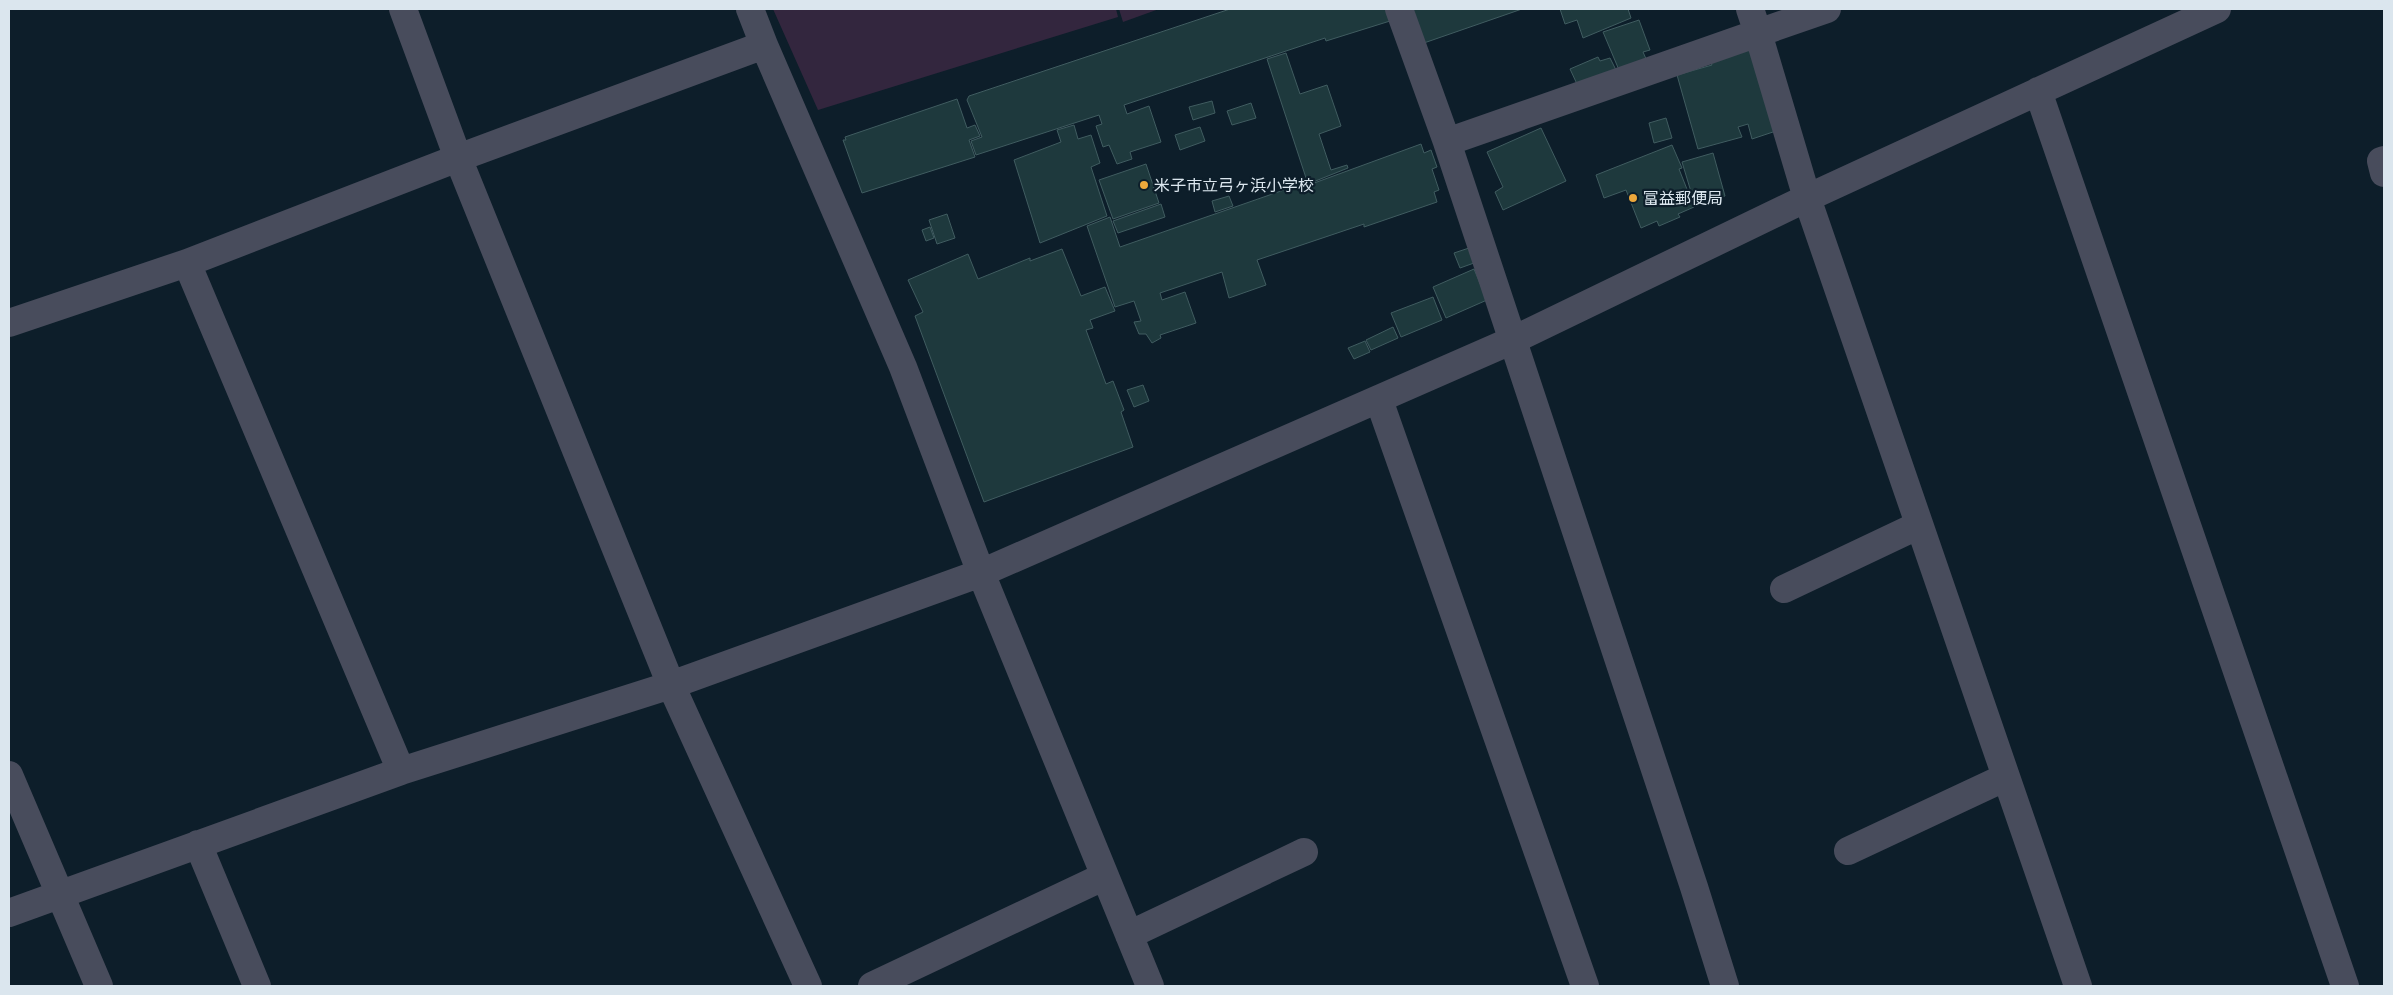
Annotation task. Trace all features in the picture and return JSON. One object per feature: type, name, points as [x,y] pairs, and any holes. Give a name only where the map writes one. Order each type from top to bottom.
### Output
[{"type":"street","points":[[403,9],[458,158],[671,685],[808,986]]},
{"type":"street","points":[[750,9],[903,367],[981,573],[1150,986]]},
{"type":"street","points":[[1399,9],[1447,142],[1725,986]]},
{"type":"street","points":[[1447,142],[1754,21],[1827,9]]},
{"type":"street","points":[[9,913],[401,771],[671,685],[981,573],[1513,340],[1807,198],[2218,9]]},
{"type":"street","points":[[1754,21],[1807,198],[2078,986]]},
{"type":"street","points":[[9,323],[187,263],[458,158],[764,45]]},
{"type":"street","points":[[2038,91],[2345,986]]},
{"type":"street","points":[[2384,160],[2381,161],[2384,173]]},
{"type":"street","points":[[187,263],[401,771]]},
{"type":"street","points":[[1379,400],[1585,986]]},
{"type":"street","points":[[1784,589],[1919,525]]},
{"type":"street","points":[[9,775],[99,986]]},
{"type":"street","points":[[1848,851],[2006,777]]},
{"type":"street","points":[[198,844],[256,986]]},
{"type":"street","points":[[1129,935],[1304,852]]},
{"type":"street","points":[[872,986],[1105,876]]},
{"type":"shaded area","points":[[773,9],[1116,9],[1118,17],[818,110]]},
{"type":"shaded area","points":[[1119,9],[1159,9],[1123,22]]},
{"type":"building","points":[[1230,9],[1386,9],[1390,21],[1326,41],[1325,38],[1124,105],[1127,114],[1149,106],[1161,142],[1130,152],[1132,159],[1117,164],[1109,145],[1103,147],[1096,126],[1102,124],[1099,115],[976,155],[971,141],[982,137],[967,100],[969,96]]},
{"type":"building","points":[[1407,9],[1522,9],[1421,44]]},
{"type":"building","points":[[1560,9],[1628,9],[1631,18],[1583,38],[1577,20],[1565,24]]},
{"type":"building","points":[[1639,20],[1650,50],[1643,52],[1647,61],[1619,70],[1603,32]]},
{"type":"building","points":[[1758,47],[1779,130],[1752,139],[1748,124],[1738,127],[1742,137],[1698,149],[1677,75],[1712,65],[1710,61]]},
{"type":"building","points":[[1286,53],[1300,94],[1327,85],[1341,126],[1319,134],[1331,170],[1347,165],[1348,168],[1308,184],[1267,59]]},
{"type":"building","points":[[1598,57],[1600,61],[1610,58],[1616,70],[1577,84],[1570,69]]},
{"type":"building","points":[[957,99],[967,128],[975,125],[980,136],[969,140],[975,157],[862,193],[843,140],[846,140],[845,137]]},
{"type":"building","points":[[1212,101],[1215,113],[1193,120],[1189,107]]},
{"type":"building","points":[[1251,103],[1256,118],[1232,125],[1227,111]]},
{"type":"building","points":[[1666,118],[1672,138],[1654,143],[1649,123]]},
{"type":"building","points":[[1074,125],[1078,139],[1091,135],[1100,163],[1091,167],[1107,216],[1040,243],[1014,160],[1061,142],[1057,130]]},
{"type":"building","points":[[1200,127],[1205,141],[1180,150],[1175,135]]},
{"type":"building","points":[[1541,128],[1566,181],[1503,210],[1495,192],[1503,187],[1487,152]]},
{"type":"building","points":[[1421,144],[1424,153],[1431,150],[1437,167],[1432,169],[1439,190],[1434,192],[1437,202],[1257,260],[1266,285],[1229,298],[1222,272],[1160,293],[1162,300],[1185,292],[1196,323],[1160,335],[1161,338],[1152,343],[1146,334],[1139,334],[1134,322],[1141,321],[1134,301],[1115,307],[1087,226],[1110,217],[1120,247],[1304,183],[1306,186]]},
{"type":"building","points":[[1672,145],[1682,168],[1679,169],[1694,207],[1678,214],[1680,217],[1659,226],[1657,221],[1641,228],[1626,190],[1604,198],[1596,175]]},
{"type":"building","points":[[1713,153],[1725,196],[1695,205],[1682,162]]},
{"type":"building","points":[[1146,164],[1159,203],[1113,219],[1099,180]]},
{"type":"building","points":[[1229,196],[1233,206],[1215,212],[1212,201]]},
{"type":"building","points":[[1161,204],[1165,217],[1118,233],[1113,221]]},
{"type":"building","points":[[947,214],[955,238],[937,244],[929,220]]},
{"type":"building","points":[[930,227],[934,238],[926,241],[922,230]]},
{"type":"building","points":[[1469,248],[1474,263],[1460,268],[1454,253]]},
{"type":"building","points":[[1062,249],[1081,296],[1105,287],[1115,311],[1090,320],[1093,328],[1086,330],[1106,384],[1113,381],[1124,410],[1121,412],[1133,447],[984,502],[915,316],[923,312],[908,280],[968,254],[978,279],[1030,258],[1030,261]]},
{"type":"building","points":[[1474,269],[1487,300],[1446,318],[1433,287]]},
{"type":"building","points":[[1433,297],[1442,320],[1401,337],[1391,313]]},
{"type":"building","points":[[1393,327],[1398,338],[1371,350],[1366,340]]},
{"type":"building","points":[[1365,341],[1370,352],[1354,359],[1348,348]]},
{"type":"building","points":[[1143,385],[1149,401],[1134,407],[1127,390]]},
{"type":"place","name":"米子市立弓ヶ浜小学校","points":[[1144,185]]},
{"type":"place","name":"富益郵便局","points":[[1633,198]]}]
